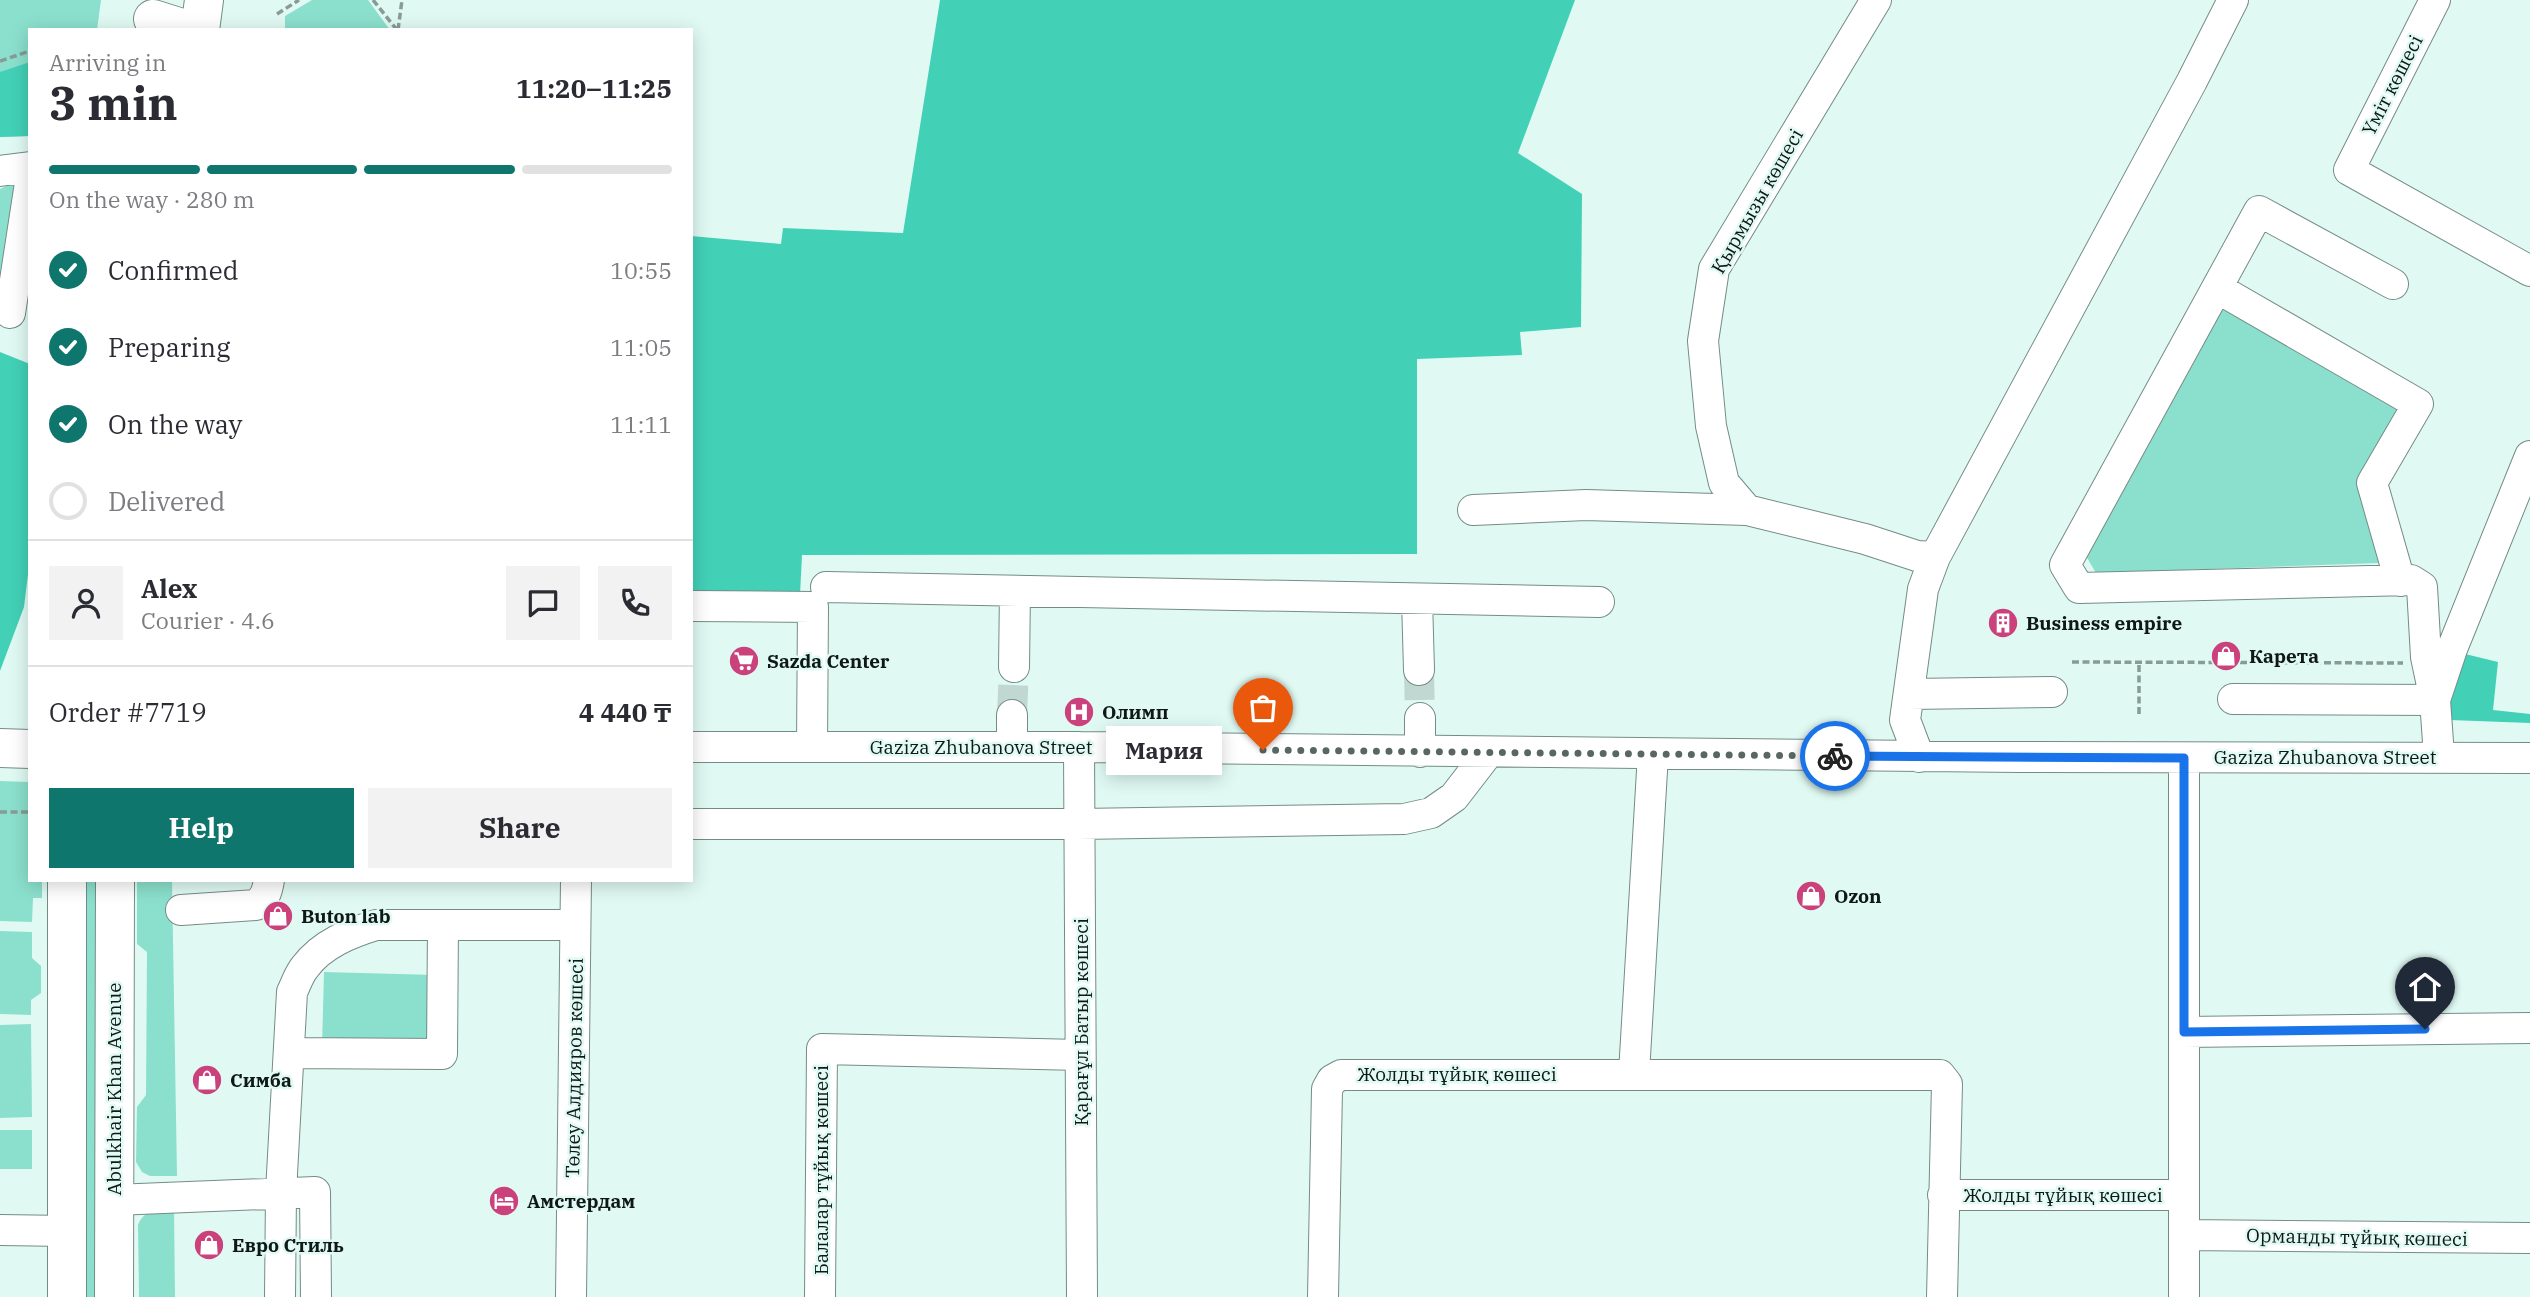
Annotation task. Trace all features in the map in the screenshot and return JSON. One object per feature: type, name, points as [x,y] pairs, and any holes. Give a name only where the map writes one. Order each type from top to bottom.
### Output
[{"type":"main road","points":[[200,28],[204,0]]},
{"type":"main road","points":[[153,16],[183,28]]},
{"type":"main road","points":[[0,748],[28,749]]},
{"type":"main road","points":[[67,882],[67,1297]]},
{"type":"main road","name":"Abulkhair Khan Avenue","points":[[114,1297],[115,882]]},
{"type":"street","name":"Қырмызы көшесі","points":[[1747,510],[1724,483],[1711,426],[1703,341],[1714,269],[1876,0]]},
{"type":"street","points":[[1919,757],[1905,720],[1923,589],[1936,557],[2233,0]]},
{"type":"street","name":"Үміт көшесі","points":[[2435,0],[2349,170],[2530,271]]},
{"type":"street","points":[[0,171],[28,167]]},
{"type":"street","points":[[13,315],[28,199]]},
{"type":"street","points":[[2393,284],[2259,211],[2065,565],[2079,588],[2411,580],[2422,587],[2427,663],[2435,700],[2439,756]]},
{"type":"street","points":[[2217,288],[2418,404],[2372,483],[2400,581]]},
{"type":"street","points":[[2435,700],[2452,649],[2522,496],[2530,456]]},
{"type":"street","points":[[1474,510],[1586,505],[1747,510],[1866,539],[1917,556],[1936,557]]},
{"type":"street","points":[[826,587],[1599,602]]},
{"type":"street","points":[[1014,667],[1015,591]]},
{"type":"street","points":[[1417,599],[1419,670]]},
{"type":"street","points":[[693,606],[813,607],[812,747]]},
{"type":"street","points":[[1909,694],[2052,692]]},
{"type":"street","points":[[2233,699],[2435,700]]},
{"type":"street","points":[[1012,715],[1012,747]]},
{"type":"street","points":[[1420,718],[1420,752]]},
{"type":"street","name":"Gaziza Zhubanova Street","points":[[693,747],[1079,747],[1919,757],[2530,758]]},
{"type":"street","name":"Қарағұл Батыр көшесі","points":[[1079,747],[1082,1297]]},
{"type":"street","points":[[693,824],[1079,824],[1404,819],[1431,813],[1454,797],[1489,753]]},
{"type":"street","points":[[1634,1073],[1653,754]]},
{"type":"street","points":[[2184,758],[2184,1297]]},
{"type":"street","points":[[181,910],[256,905],[263,900],[268,882]]},
{"type":"street","name":"Төлеу Алдияров көшесі","points":[[571,1297],[576,882]]},
{"type":"street","points":[[281,1297],[281,1192],[292,992],[305,966],[327,947],[351,932],[376,925],[575,925]]},
{"type":"street","points":[[289,1053],[442,1054],[443,925]]},
{"type":"street","points":[[2184,1032],[2530,1028]]},
{"type":"street","name":"Балалар тұйық көшесі","points":[[820,1297],[822,1049],[1080,1055]]},
{"type":"street","name":"Жолды тұйық көшесі","points":[[1323,1297],[1327,1089],[1332,1080],[1341,1075],[1634,1073],[1941,1075],[1947,1084],[1942,1297]]},
{"type":"street","points":[[114,1200],[315,1192],[316,1297]]},
{"type":"street","name":"Жолды тұйық көшесі","points":[[1943,1195],[2184,1195]]},
{"type":"street","points":[[0,1230],[67,1231]]},
{"type":"street","name":"Орманды тұйық көшесі","points":[[2184,1235],[2530,1238]]},
{"type":"path","points":[[277,14],[299,0]]},
{"type":"path","points":[[373,0],[396,28]]},
{"type":"path","points":[[398,28],[402,0]]},
{"type":"path","points":[[0,61],[28,52]]},
{"type":"path","points":[[2072,662],[2427,663]]},
{"type":"path","points":[[2139,663],[2139,713]]},
{"type":"path","points":[[0,812],[28,812]]},
{"type":"green space","points":[[0,0],[101,0],[97,28],[28,28],[28,136],[0,137]]},
{"type":"green space","points":[[312,0],[368,0],[389,28],[285,28],[285,16]]},
{"type":"green space","points":[[940,0],[1575,0],[1518,153],[1582,194],[1581,327],[1520,332],[1522,355],[1417,359],[1417,554],[802,555],[800,595],[693,592],[693,236],[781,244],[783,228],[903,233]]},
{"type":"green space","points":[[28,63],[28,136],[0,137],[0,72]]},
{"type":"green space","points":[[19,184],[5,278],[0,275],[0,189]]},
{"type":"green space","points":[[2222,304],[2402,409],[2358,482],[2380,563],[2096,573],[2086,556]]},
{"type":"green space","points":[[0,352],[28,363],[28,574],[24,607],[0,671]]},
{"type":"green space","points":[[2461,653],[2498,662],[2493,710],[2530,714],[2530,723],[2450,720],[2447,685]]},
{"type":"green space","points":[[0,781],[28,782],[28,882],[42,882],[42,898],[33,898],[32,922],[0,921]]},
{"type":"green space","points":[[85,882],[97,882],[97,1297],[85,1297]]},
{"type":"green space","points":[[137,882],[172,882],[177,1176],[150,1176],[142,1172],[136,1162],[137,1107],[146,1095],[147,952],[137,944]]},
{"type":"green space","points":[[0,931],[32,932],[32,958],[41,966],[41,993],[31,1000],[31,1015],[0,1014]]},
{"type":"green space","points":[[324,972],[436,975],[434,1039],[322,1046]]},
{"type":"green space","points":[[31,1024],[32,1117],[0,1118],[0,1025]]},
{"type":"green space","points":[[0,1130],[32,1130],[32,1169],[0,1169]]},
{"type":"green space","points":[[174,1206],[175,1297],[139,1297],[138,1225],[148,1213]]},
{"type":"tunnel","points":[[1012,715],[1014,667]]},
{"type":"tunnel","points":[[1419,670],[1420,718]]},
{"type":"way so far","points":[[1263,750],[1835,756]]},
{"type":"place","name":"Business empire","points":[[2003,623]]},
{"type":"place","name":"Карета","points":[[2226,656]]},
{"type":"place","name":"Sazda Center","points":[[744,661]]},
{"type":"place","name":"Олимп","points":[[1079,712]]},
{"type":"place","name":"Мария","points":[[1263,750]]},
{"type":"place","name":"Ozon","points":[[1811,896]]},
{"type":"place","name":"Buton lab","points":[[278,916]]},
{"type":"place","name":"Симба","points":[[207,1080]]},
{"type":"place","name":"Амстердам","points":[[504,1201]]},
{"type":"place","name":"Евро Стиль","points":[[209,1245]]},
{"type":"route","points":[[1835,756],[2184,758],[2184,1032],[2425,1029]]}]
